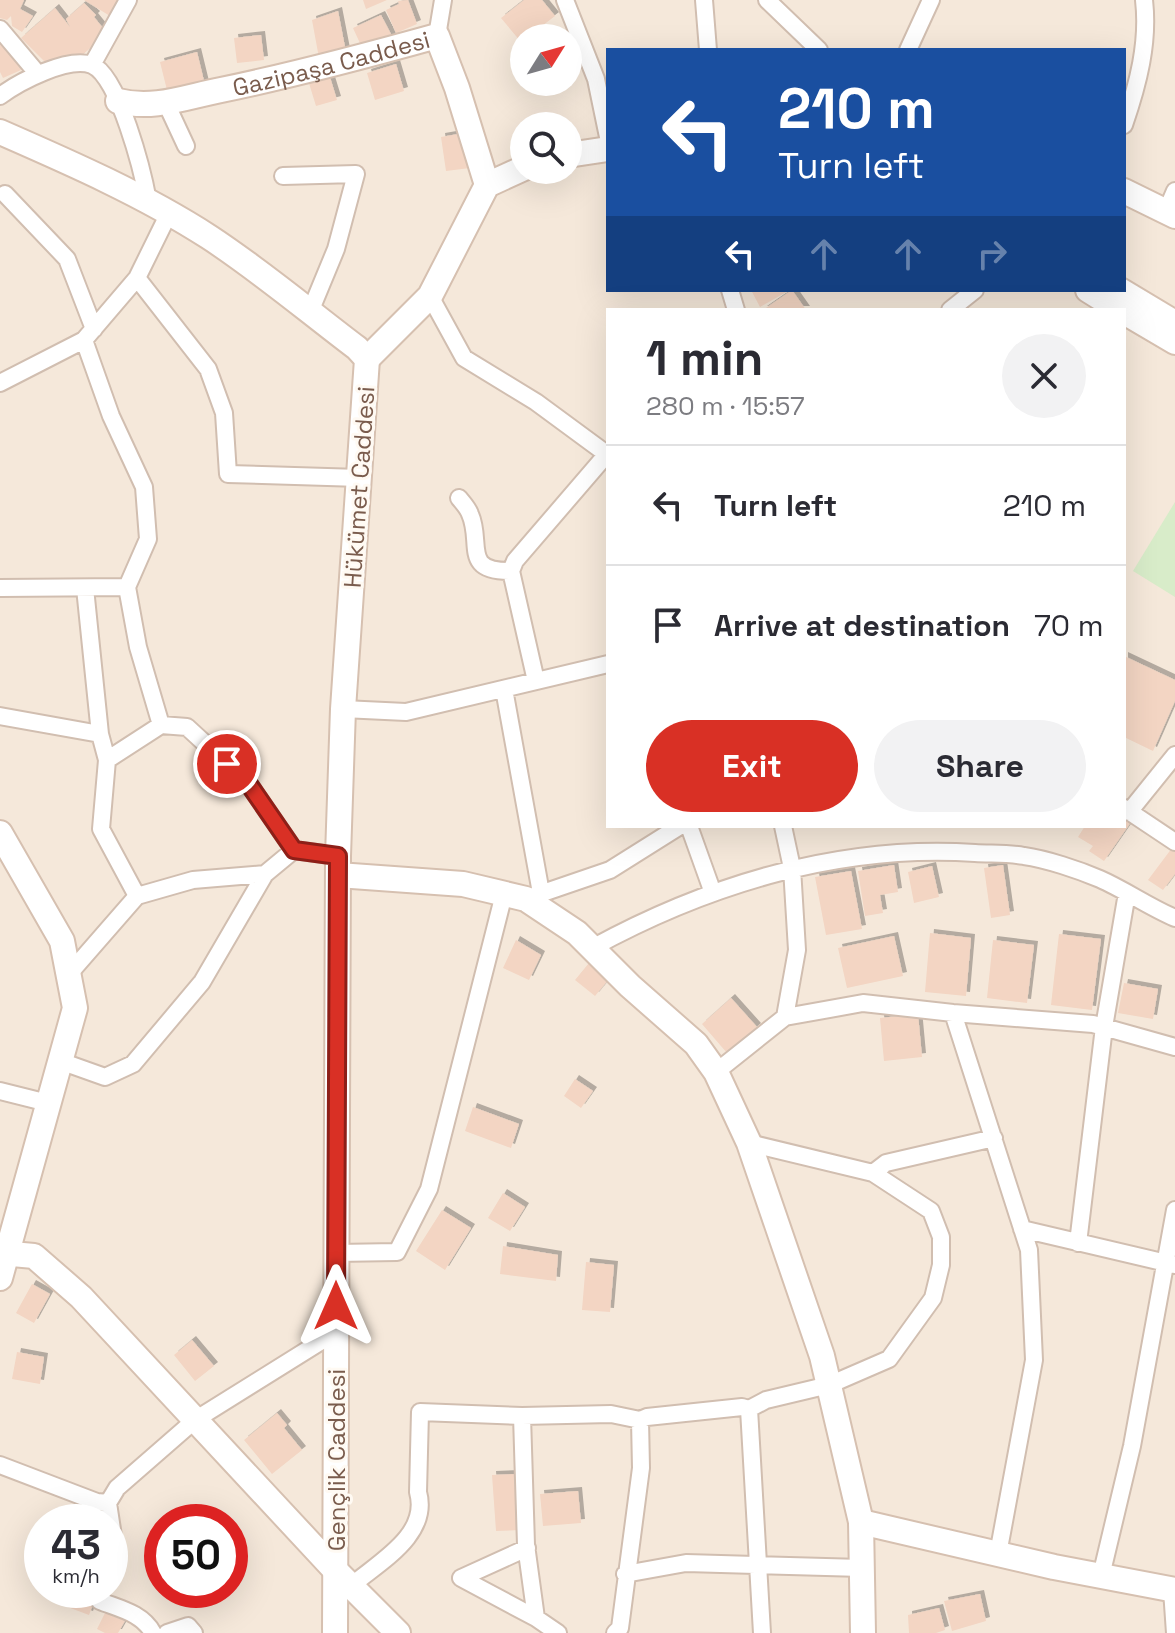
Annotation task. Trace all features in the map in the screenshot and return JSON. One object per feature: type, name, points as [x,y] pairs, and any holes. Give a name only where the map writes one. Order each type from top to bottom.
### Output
[{"type":"street","points":[[92,65],[128,0]]},
{"type":"street","points":[[437,36],[443,0]]},
{"type":"street","points":[[565,0],[602,78],[606,117]]},
{"type":"street","points":[[704,0],[708,48]]},
{"type":"street","points":[[767,0],[817,48]]},
{"type":"street","points":[[909,48],[931,0]]},
{"type":"street","points":[[1126,118],[1146,35],[1144,0]]},
{"type":"street","points":[[0,29],[37,73]]},
{"type":"street","name":"Gazipaşa Caddesi","points":[[118,101],[136,105],[166,103],[293,76],[437,36],[457,88],[487,185]]},
{"type":"street","points":[[0,96],[37,73],[81,64],[92,65],[103,73],[118,101],[159,207],[137,278],[89,334],[0,383]]},
{"type":"street","points":[[166,103],[186,146]]},
{"type":"street","name":"Hükümet Caddesi","points":[[0,132],[159,207],[242,259],[367,359],[343,709],[338,866]]},
{"type":"street","points":[[582,153],[606,149]]},
{"type":"street","points":[[283,176],[356,174],[336,249],[310,312]]},
{"type":"street","points":[[367,359],[430,296],[487,185],[510,174]]},
{"type":"street","points":[[1126,192],[1172,206]]},
{"type":"street","points":[[5,194],[67,259],[111,416],[144,487],[148,539],[127,587],[138,647],[161,725]]},
{"type":"street","points":[[137,278],[208,369],[224,413],[228,474],[360,478]]},
{"type":"street","points":[[952,308],[972,292]]},
{"type":"street","points":[[1091,292],[1117,308]]},
{"type":"street","points":[[1123,292],[1175,323]]},
{"type":"street","points":[[430,296],[464,358],[536,402],[606,453]]},
{"type":"street","points":[[1126,313],[1175,342]]},
{"type":"street","points":[[536,681],[511,571],[515,561],[606,455]]},
{"type":"street","points":[[459,498],[471,515],[476,552],[482,563],[493,572],[511,571]]},
{"type":"street","points":[[0,588],[127,587]]},
{"type":"street","points":[[85,588],[100,734],[107,760],[101,829],[137,896]]},
{"type":"street","points":[[343,709],[406,712],[606,664]]},
{"type":"street","points":[[336,1253],[397,1252],[429,1189],[524,895],[504,689]]},
{"type":"street","points":[[0,716],[100,734]]},
{"type":"street","points":[[107,760],[161,725],[187,727],[248,783],[294,850],[338,866],[524,895],[577,933],[696,1044],[716,1072],[749,1143],[822,1356],[861,1522],[863,1633]]},
{"type":"street","points":[[1175,755],[1126,810],[1175,842]]},
{"type":"street","points":[[524,895],[610,870],[677,828]]},
{"type":"street","points":[[690,828],[713,893]]},
{"type":"street","points":[[783,828],[792,868],[797,950],[785,1017]]},
{"type":"street","points":[[0,833],[62,941],[75,1008],[4,1253],[0,1278]]},
{"type":"street","points":[[60,1061],[105,1077],[133,1064],[202,982],[265,874],[294,850]]},
{"type":"street","points":[[592,948],[647,918],[792,868],[874,855],[935,850],[1024,856],[1098,878],[1175,918]]},
{"type":"street","name":"Gençlik Caddesi","points":[[335,1633],[343,1578],[336,1332],[338,866]]},
{"type":"street","points":[[69,974],[137,896],[193,880],[265,874]]},
{"type":"street","points":[[1078,1243],[1104,1027],[1127,893]]},
{"type":"street","points":[[716,1072],[785,1017],[863,1003],[1093,1024],[1175,1047]]},
{"type":"street","points":[[953,1013],[1029,1250],[1034,1360],[998,1554]]},
{"type":"street","points":[[0,1091],[48,1103]]},
{"type":"street","points":[[873,1173],[886,1163],[994,1138]]},
{"type":"street","points":[[343,1578],[413,1534],[421,1504],[418,1492],[420,1412],[522,1416],[611,1414],[640,1420],[742,1407],[749,1409],[766,1400],[829,1385],[889,1359],[933,1298],[941,1265],[941,1237],[931,1211],[873,1173],[749,1143]]},
{"type":"street","points":[[1101,1576],[1171,1264],[1175,1210]]},
{"type":"street","points":[[1022,1229],[1171,1264]]},
{"type":"street","points":[[4,1253],[34,1256],[81,1297],[398,1633]]},
{"type":"street","points":[[0,1465],[108,1503],[117,1488],[195,1420],[336,1332]]},
{"type":"street","points":[[749,1409],[762,1633]]},
{"type":"street","points":[[522,1416],[527,1548],[536,1618]]},
{"type":"street","points":[[615,1633],[620,1628],[641,1468],[640,1420]]},
{"type":"street","points":[[861,1522],[1173,1590],[1175,1633]]},
{"type":"street","points":[[527,1548],[461,1578],[558,1633]]},
{"type":"street","points":[[625,1574],[686,1563],[862,1568]]},
{"type":"street","points":[[118,1608],[137,1615],[153,1633]]},
{"type":"street","points":[[167,1633],[188,1626],[194,1633]]},
{"type":"shaded area","points":[[0,0],[1175,0],[1175,1633],[0,1633]]},
{"type":"green space","points":[[1175,502],[1175,597],[1133,571]]},
{"type":"building","points":[[0,0],[24,0],[20,9],[33,16],[22,32],[12,26],[11,16],[7,20],[0,18]]},
{"type":"building","points":[[84,0],[120,0],[110,16]]},
{"type":"building","points":[[363,0],[387,0],[366,9]]},
{"type":"building","points":[[408,0],[417,24],[396,33],[386,10],[399,4],[398,1]]},
{"type":"building","points":[[524,0],[542,0],[555,16],[545,24],[510,24],[510,29],[501,18]]},
{"type":"building","points":[[84,3],[107,33],[79,58],[77,55],[49,66],[21,38],[55,8],[70,27],[66,19]]},
{"type":"building","points":[[338,11],[346,52],[319,58],[312,20]]},
{"type":"building","points":[[381,15],[393,38],[364,52],[353,28]]},
{"type":"building","points":[[261,35],[264,60],[237,63],[234,38]]},
{"type":"building","points":[[6,39],[21,70],[3,78],[0,72],[0,42]]},
{"type":"building","points":[[197,52],[205,85],[168,94],[160,62]]},
{"type":"building","points":[[396,64],[404,91],[375,100],[367,73]]},
{"type":"building","points":[[329,74],[337,100],[316,106],[308,80]]},
{"type":"building","points":[[464,133],[470,168],[446,171],[441,137]]},
{"type":"building","points":[[752,292],[786,292],[760,307]]},
{"type":"building","points":[[793,292],[805,308],[766,308]]},
{"type":"building","points":[[1126,657],[1175,680],[1175,701],[1153,751],[1126,738]]},
{"type":"building","points":[[1126,818],[1131,822],[1104,861],[1089,851],[1093,846],[1078,837],[1084,828],[1126,828]]},
{"type":"building","points":[[1172,848],[1175,850],[1175,874],[1163,890],[1148,880]]},
{"type":"building","points":[[894,865],[898,892],[880,895],[883,913],[865,916],[858,871]]},
{"type":"building","points":[[1003,865],[1010,915],[991,918],[984,868]]},
{"type":"building","points":[[932,866],[939,897],[914,903],[908,872]]},
{"type":"building","points":[[851,871],[862,929],[826,935],[815,877]]},
{"type":"building","points":[[930,933],[971,938],[966,996],[925,992]]},
{"type":"building","points":[[1059,934],[1101,939],[1092,1010],[1051,1005]]},
{"type":"building","points":[[894,936],[903,976],[847,988],[838,948]]},
{"type":"building","points":[[516,940],[541,955],[529,980],[503,968]]},
{"type":"building","points":[[993,940],[1034,945],[1027,1003],[987,998]]},
{"type":"building","points":[[594,957],[614,973],[595,996],[575,980]]},
{"type":"building","points":[[1124,983],[1158,989],[1153,1019],[1118,1013]]},
{"type":"building","points":[[731,998],[757,1027],[727,1053],[702,1024]]},
{"type":"building","points":[[918,1014],[922,1057],[884,1061],[880,1018]]},
{"type":"building","points":[[575,1079],[593,1091],[581,1108],[564,1096]]},
{"type":"building","points":[[473,1107],[519,1124],[511,1148],[465,1131]]},
{"type":"building","points":[[503,1193],[525,1207],[510,1231],[488,1218]]},
{"type":"building","points":[[442,1210],[471,1228],[445,1270],[416,1251]]},
{"type":"building","points":[[503,1246],[558,1255],[556,1281],[500,1274]]},
{"type":"building","points":[[586,1262],[614,1265],[610,1312],[582,1310]]},
{"type":"building","points":[[32,1284],[50,1294],[34,1323],[16,1313]]},
{"type":"building","points":[[192,1340],[214,1366],[195,1381],[174,1355]]},
{"type":"building","points":[[17,1352],[44,1357],[40,1384],[12,1379]]},
{"type":"building","points":[[277,1413],[287,1425],[284,1428],[302,1450],[272,1474],[244,1440]]},
{"type":"building","points":[[516,1474],[521,1530],[496,1531],[492,1475]]},
{"type":"building","points":[[578,1491],[581,1523],[543,1526],[540,1494]]},
{"type":"building","points":[[980,1594],[986,1621],[952,1631],[944,1601]]},
{"type":"building","points":[[70,1608],[92,1608],[89,1615]]},
{"type":"building","points":[[939,1608],[945,1630],[909,1633],[908,1615]]},
{"type":"building","points":[[107,1609],[126,1619],[118,1633],[105,1633],[97,1629]]},
{"type":"route","points":[[227,764],[248,783],[294,850],[338,856],[336,1306]]}]
